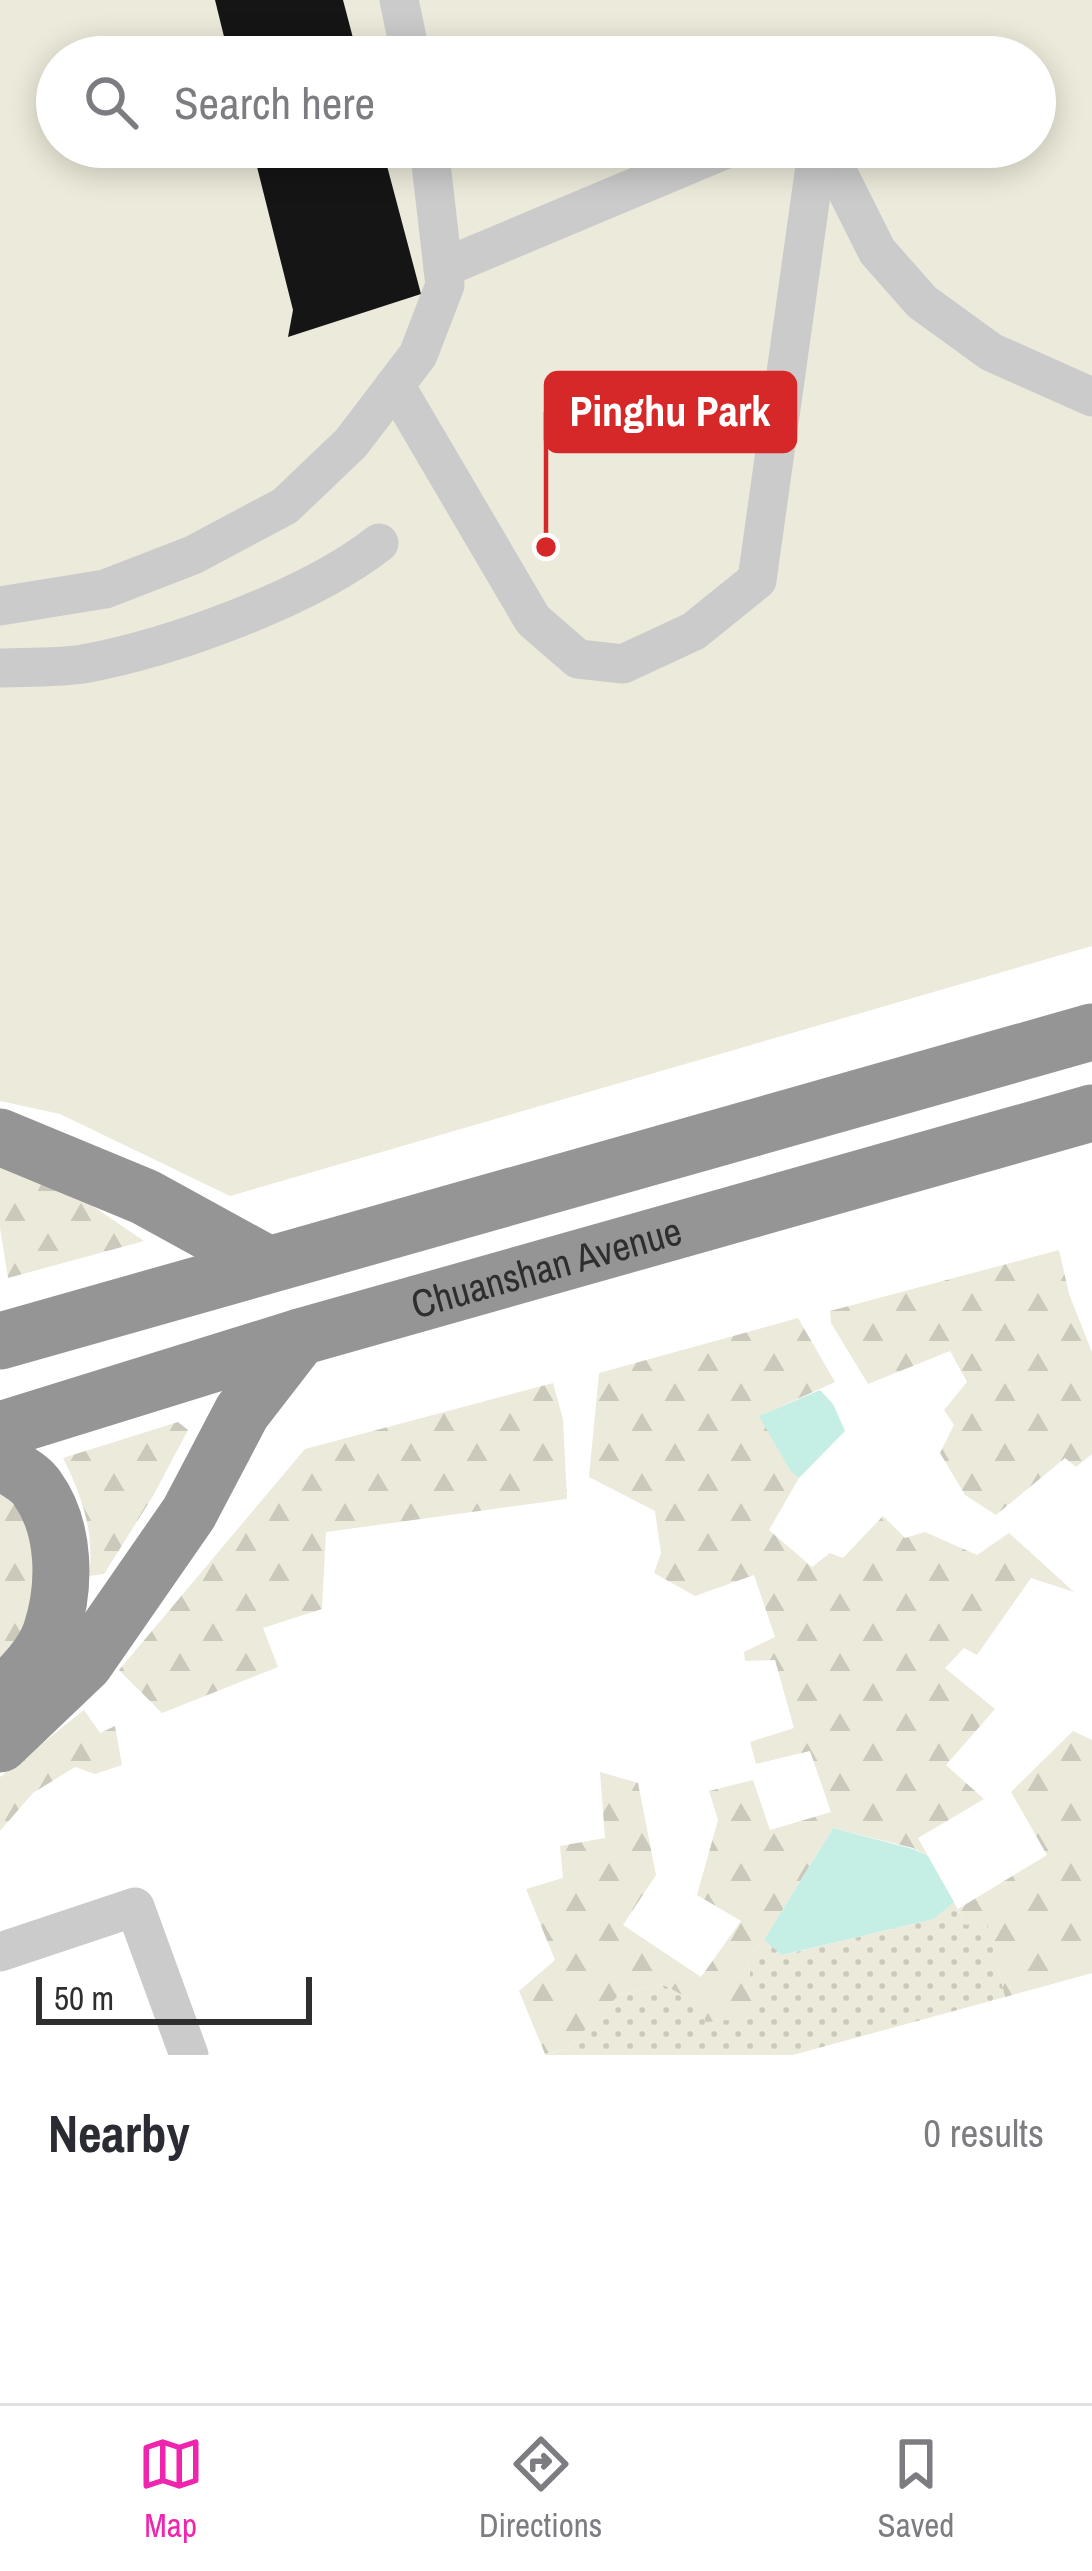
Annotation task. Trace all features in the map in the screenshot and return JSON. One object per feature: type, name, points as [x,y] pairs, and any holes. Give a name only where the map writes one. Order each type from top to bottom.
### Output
[{"type":"highway","name":"Chuanshan Avenue","points":[[0,1341],[1092,1032]]},
{"type":"highway","name":"Chuanshan Avenue","points":[[0,1430],[300,1337],[1092,1113]]},
{"type":"highway","points":[[0,1137],[145,1197],[267,1264]]},
{"type":"highway","points":[[0,1744],[85,1664],[190,1513],[242,1412],[300,1337]]},
{"type":"highway","points":[[0,1460],[37,1486],[60,1540],[60,1582],[50,1634],[27,1672],[0,1698]]},
{"type":"street","points":[[399,0],[407,36]]},
{"type":"street","points":[[0,606],[104,589],[193,555],[285,506],[351,443],[418,355],[445,285],[431,168]]},
{"type":"street","points":[[443,268],[681,168]]},
{"type":"street","points":[[395,385],[533,620],[578,659],[623,664],[694,631],[757,580],[812,168]]},
{"type":"street","points":[[833,168],[877,251],[922,302],[991,352],[1092,398]]},
{"type":"street","points":[[0,668],[81,664],[213,627],[344,570],[379,543]]},
{"type":"street","points":[[0,1952],[135,1906],[189,2055]]},
{"type":"green space","points":[[0,0],[1092,0],[1092,946],[230,1196],[60,1114],[0,1101]]},
{"type":"green space","points":[[0,1158],[59,1183],[144,1241],[8,1278],[0,1228]]},
{"type":"green space","points":[[1059,1250],[1069,1294],[1092,1352],[1092,1454],[1076,1467],[1065,1458],[996,1515],[965,1495],[940,1453],[954,1425],[944,1410],[967,1382],[950,1351],[868,1384],[831,1323],[830,1311]]},
{"type":"green space","points":[[798,1318],[835,1382],[760,1416],[799,1478],[769,1530],[812,1567],[830,1553],[843,1558],[883,1516],[905,1538],[925,1532],[977,1555],[1009,1533],[1074,1592],[1031,1578],[977,1655],[964,1648],[945,1668],[995,1709],[946,1765],[984,1799],[918,1838],[928,1856],[833,1828],[748,1958],[751,1983],[765,2001],[742,2019],[706,2022],[697,2003],[662,1984],[619,1995],[566,2049],[545,2054],[519,1991],[555,1960],[526,1889],[563,1878],[560,1846],[605,1838],[600,1772],[638,1783],[656,1875],[623,1925],[701,1977],[741,1921],[697,1895],[718,1820],[709,1791],[753,1780],[770,1830],[831,1812],[810,1751],[756,1764],[750,1742],[794,1728],[775,1660],[745,1661],[744,1652],[775,1637],[754,1575],[695,1596],[654,1573],[661,1553],[655,1511],[589,1477],[599,1373]]},
{"type":"green space","points":[[553,1383],[563,1419],[567,1499],[326,1532],[322,1609],[263,1628],[278,1667],[162,1713],[119,1670],[305,1449]]},
{"type":"green space","points":[[178,1422],[188,1430],[153,1496],[104,1574],[89,1576],[85,1515],[63,1458]]},
{"type":"green space","points":[[0,1487],[24,1515],[36,1556],[33,1624],[0,1680]]},
{"type":"green space","points":[[84,1710],[100,1733],[115,1726],[122,1765],[95,1774],[75,1767],[33,1793],[0,1831],[0,1777]]},
{"type":"green space","points":[[1073,1731],[1092,1740],[1092,1973],[1005,1997],[987,1922],[965,1925],[958,1909],[1047,1855],[1011,1792]]},
{"type":"green space","points":[[954,1902],[965,1924],[987,1921],[1005,1997],[793,2055],[544,2055],[566,2049],[619,1995],[662,1984],[697,2003],[751,1983],[748,1958],[764,1940],[783,1955],[934,1919]]},
{"type":"shaded area","points":[[820,1390],[833,1404],[845,1431],[799,1478],[759,1416]]},
{"type":"shaded area","points":[[833,1828],[928,1856],[954,1902],[934,1919],[782,1955],[764,1940]]},
{"type":"building","points":[[215,0],[343,0],[352,36],[224,36]]},
{"type":"building","points":[[257,168],[388,168],[421,294],[288,337],[293,310]]},
{"type":"place","name":"Pinghu Park","points":[[546,547]]}]
